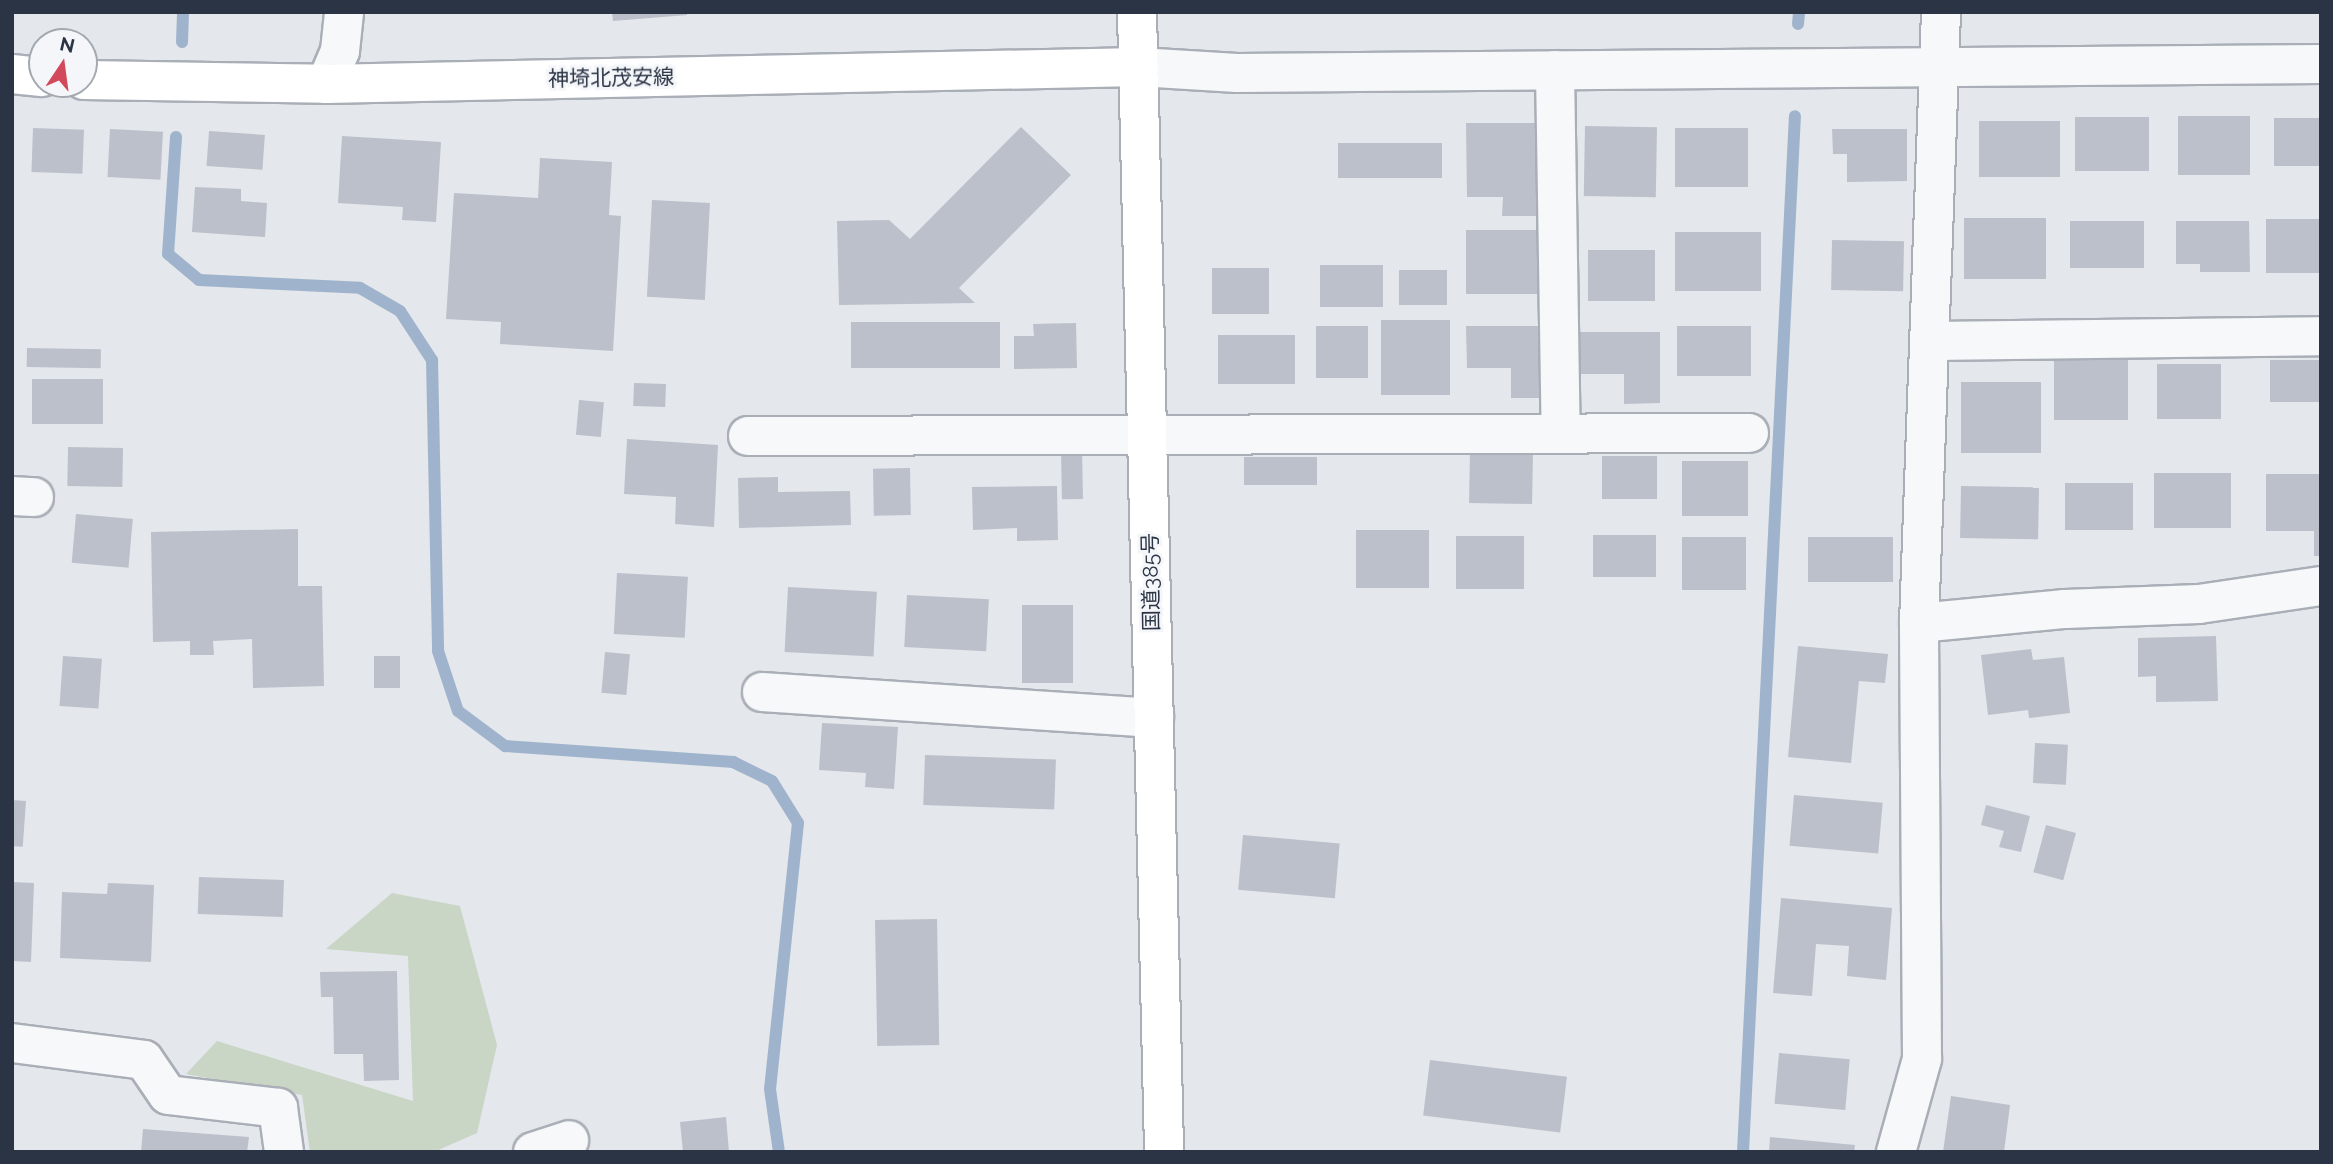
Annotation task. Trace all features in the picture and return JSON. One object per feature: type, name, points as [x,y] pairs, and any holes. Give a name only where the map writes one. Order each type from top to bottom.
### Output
[{"type":"main road","name":"国道385号","points":[[1137,12],[1164,1152]]},
{"type":"main road","name":"神埼北茂安線","points":[[98,80],[326,84],[1139,68]]},
{"type":"street","points":[[326,84],[340,51],[344,12]]},
{"type":"street","points":[[1896,1152],[1922,1059],[1919,623],[1941,12]]},
{"type":"street","points":[[1139,68],[1237,73],[2321,64]]},
{"type":"street","points":[[1555,70],[1561,433]]},
{"type":"street","points":[[1930,341],[2321,336]]},
{"type":"street","points":[[748,436],[1749,433]]},
{"type":"street","points":[[1919,623],[2065,609],[2199,604],[2321,586]]},
{"type":"street","points":[[762,692],[1154,719]]},
{"type":"street","points":[[12,1043],[144,1060],[168,1095],[278,1108],[284,1152]]},
{"type":"street","points":[[533,1152],[569,1140]]},
{"type":"green space","points":[[392,893],[460,906],[497,1045],[477,1133],[434,1152],[310,1152],[302,1095],[186,1074],[217,1041],[413,1101],[408,956],[326,949]]},
{"type":"building","points":[[612,12],[687,12],[687,15],[613,21]]},
{"type":"building","points":[[2178,116],[2250,116],[2250,175],[2178,175]]},
{"type":"building","points":[[2075,117],[2149,117],[2149,171],[2075,171]]},
{"type":"building","points":[[2274,118],[2321,118],[2321,166],[2274,166]]},
{"type":"building","points":[[1979,121],[2060,121],[2060,177],[1979,177]]},
{"type":"building","points":[[1466,123],[1539,123],[1540,216],[1502,216],[1503,197],[1467,197]]},
{"type":"building","points":[[1585,126],[1657,127],[1656,197],[1584,196]]},
{"type":"building","points":[[1021,127],[1071,175],[959,288],[975,303],[839,305],[837,221],[889,220],[910,239]]},
{"type":"building","points":[[33,128],[84,130],[82,174],[31,172]]},
{"type":"building","points":[[1675,128],[1748,128],[1748,187],[1675,187]]},
{"type":"building","points":[[110,129],[163,132],[160,180],[107,177]]},
{"type":"building","points":[[1832,129],[1907,129],[1907,181],[1847,182],[1847,154],[1833,154]]},
{"type":"building","points":[[209,131],[265,135],[262,170],[207,166]]},
{"type":"building","points":[[342,136],[441,142],[436,222],[402,220],[403,207],[338,203]]},
{"type":"building","points":[[1338,143],[1442,143],[1442,178],[1338,178]]},
{"type":"building","points":[[540,158],[612,162],[609,215],[621,216],[613,351],[500,344],[501,322],[446,319],[454,193],[538,198]]},
{"type":"building","points":[[195,187],[241,189],[241,201],[267,203],[265,237],[192,232]]},
{"type":"building","points":[[652,200],[710,203],[705,300],[647,297]]},
{"type":"building","points":[[1964,218],[2046,218],[2046,279],[1964,279]]},
{"type":"building","points":[[2266,219],[2321,219],[2321,273],[2266,273]]},
{"type":"building","points":[[2070,221],[2144,221],[2144,268],[2070,268]]},
{"type":"building","points":[[2176,221],[2249,221],[2250,272],[2200,272],[2200,264],[2176,264]]},
{"type":"building","points":[[1466,230],[1537,230],[1537,294],[1466,294]]},
{"type":"building","points":[[1675,232],[1761,232],[1761,291],[1675,291]]},
{"type":"building","points":[[1832,240],[1904,241],[1903,291],[1831,290]]},
{"type":"building","points":[[1588,250],[1655,250],[1655,301],[1588,301]]},
{"type":"building","points":[[1320,265],[1383,265],[1383,307],[1320,307]]},
{"type":"building","points":[[1212,268],[1269,268],[1269,314],[1212,314]]},
{"type":"building","points":[[1399,270],[1447,270],[1447,305],[1399,305]]},
{"type":"building","points":[[1381,320],[1450,320],[1450,395],[1381,395]]},
{"type":"building","points":[[851,322],[1000,322],[1000,368],[851,368]]},
{"type":"building","points":[[1076,323],[1077,368],[1014,369],[1014,336],[1034,336],[1033,324]]},
{"type":"building","points":[[1316,326],[1368,326],[1368,378],[1316,378]]},
{"type":"building","points":[[1466,326],[1541,326],[1542,398],[1511,398],[1511,368],[1467,368]]},
{"type":"building","points":[[1677,326],[1751,326],[1751,376],[1677,376]]},
{"type":"building","points":[[1580,332],[1660,332],[1660,403],[1624,404],[1624,374],[1581,374]]},
{"type":"building","points":[[1218,335],[1295,335],[1295,384],[1218,384]]},
{"type":"building","points":[[27,348],[101,349],[101,368],[27,367]]},
{"type":"building","points":[[2054,359],[2128,359],[2128,420],[2054,420]]},
{"type":"building","points":[[2270,360],[2321,360],[2321,402],[2270,402]]},
{"type":"building","points":[[2157,364],[2221,364],[2221,419],[2157,419]]},
{"type":"building","points":[[32,379],[103,379],[103,424],[32,424]]},
{"type":"building","points":[[1961,382],[2041,382],[2041,453],[1961,453]]},
{"type":"building","points":[[634,383],[666,384],[665,407],[633,406]]},
{"type":"building","points":[[579,400],[604,402],[601,437],[576,435]]},
{"type":"building","points":[[627,439],[718,445],[714,527],[675,524],[676,497],[624,494]]},
{"type":"building","points":[[1061,446],[1082,446],[1083,499],[1062,499]]},
{"type":"building","points":[[68,447],[123,448],[122,487],[67,486]]},
{"type":"building","points":[[1470,450],[1533,451],[1532,504],[1469,503]]},
{"type":"building","points":[[1602,456],[1657,456],[1657,499],[1602,499]]},
{"type":"building","points":[[1244,457],[1317,457],[1317,485],[1244,485]]},
{"type":"building","points":[[1682,461],[1748,461],[1748,516],[1682,516]]},
{"type":"building","points":[[910,468],[911,515],[874,516],[873,469]]},
{"type":"building","points":[[2154,473],[2231,473],[2231,528],[2154,528]]},
{"type":"building","points":[[2266,474],[2321,474],[2321,556],[2314,556],[2314,531],[2266,531]]},
{"type":"building","points":[[778,477],[778,492],[850,491],[851,525],[739,528],[738,478]]},
{"type":"building","points":[[2065,483],[2133,483],[2133,530],[2065,530]]},
{"type":"building","points":[[1057,486],[1058,540],[1017,541],[1017,528],[973,530],[972,487]]},
{"type":"building","points":[[1961,486],[2039,487],[2038,539],[1960,538]]},
{"type":"building","points":[[76,514],[133,519],[129,568],[72,563]]},
{"type":"building","points":[[298,529],[298,586],[322,586],[324,686],[253,688],[252,639],[213,641],[214,655],[190,655],[190,641],[153,642],[151,532]]},
{"type":"building","points":[[1356,530],[1429,530],[1429,588],[1356,588]]},
{"type":"building","points":[[1593,535],[1656,535],[1656,577],[1593,577]]},
{"type":"building","points":[[1456,536],[1524,536],[1524,589],[1456,589]]},
{"type":"building","points":[[1682,537],[1746,537],[1746,590],[1682,590]]},
{"type":"building","points":[[1808,537],[1893,537],[1893,582],[1808,582]]},
{"type":"building","points":[[617,573],[688,577],[685,638],[614,634]]},
{"type":"building","points":[[788,587],[877,592],[873,657],[785,652]]},
{"type":"building","points":[[907,595],[989,599],[986,651],[904,647]]},
{"type":"building","points":[[1022,605],[1073,605],[1073,683],[1022,683]]},
{"type":"building","points":[[2216,636],[2218,701],[2156,702],[2156,676],[2138,677],[2138,638]]},
{"type":"building","points":[[1798,646],[1888,654],[1885,683],[1859,681],[1851,763],[1788,757]]},
{"type":"building","points":[[2031,649],[2033,660],[2064,657],[2070,713],[2029,718],[2028,710],[1988,715],[1981,655]]},
{"type":"building","points":[[605,652],[630,654],[626,695],[601,693]]},
{"type":"building","points":[[63,656],[102,659],[98,709],[60,706]]},
{"type":"building","points":[[374,656],[400,656],[400,688],[374,688]]},
{"type":"building","points":[[822,723],[898,727],[894,789],[865,787],[866,773],[819,770]]},
{"type":"building","points":[[2035,743],[2068,745],[2066,785],[2033,783]]},
{"type":"building","points":[[925,755],[1056,760],[1054,810],[923,805]]},
{"type":"building","points":[[1794,795],[1883,803],[1878,854],[1790,846]]},
{"type":"building","points":[[12,800],[26,801],[23,847],[12,846]]},
{"type":"building","points":[[1986,805],[2030,816],[2021,852],[1999,847],[2004,831],[1981,825]]},
{"type":"building","points":[[2046,825],[2076,833],[2063,880],[2033,872]]},
{"type":"building","points":[[1243,835],[1340,843],[1335,898],[1238,890]]},
{"type":"building","points":[[199,877],[284,880],[283,917],[198,914]]},
{"type":"building","points":[[12,882],[34,883],[31,962],[12,961]]},
{"type":"building","points":[[108,883],[154,885],[151,962],[60,958],[62,892],[107,894]]},
{"type":"building","points":[[1781,898],[1892,908],[1886,980],[1847,976],[1849,946],[1816,944],[1812,996],[1773,993]]},
{"type":"building","points":[[937,919],[939,1045],[877,1046],[875,920]]},
{"type":"building","points":[[397,971],[399,1080],[364,1081],[363,1054],[334,1054],[333,997],[321,997],[320,972]]},
{"type":"building","points":[[1779,1053],[1850,1059],[1845,1110],[1775,1104]]},
{"type":"building","points":[[1430,1060],[1567,1077],[1560,1132],[1423,1116]]},
{"type":"building","points":[[1951,1096],[2010,1105],[2004,1152],[1943,1152]]},
{"type":"building","points":[[726,1117],[729,1152],[683,1152],[680,1122]]},
{"type":"building","points":[[143,1129],[249,1137],[247,1152],[141,1152]]},
{"type":"building","points":[[1770,1137],[1855,1145],[1854,1152],[1769,1152]]},
{"type":"waterway","points":[[182,42],[183,12]]},
{"type":"waterway","points":[[1798,24],[1799,12]]},
{"type":"waterway","points":[[1743,1152],[1795,116]]},
{"type":"waterway","points":[[176,137],[168,254],[199,280],[360,288],[400,311],[432,360],[438,651],[458,711],[505,746],[733,762],[772,781],[798,823],[770,1089],[779,1152]]}]
